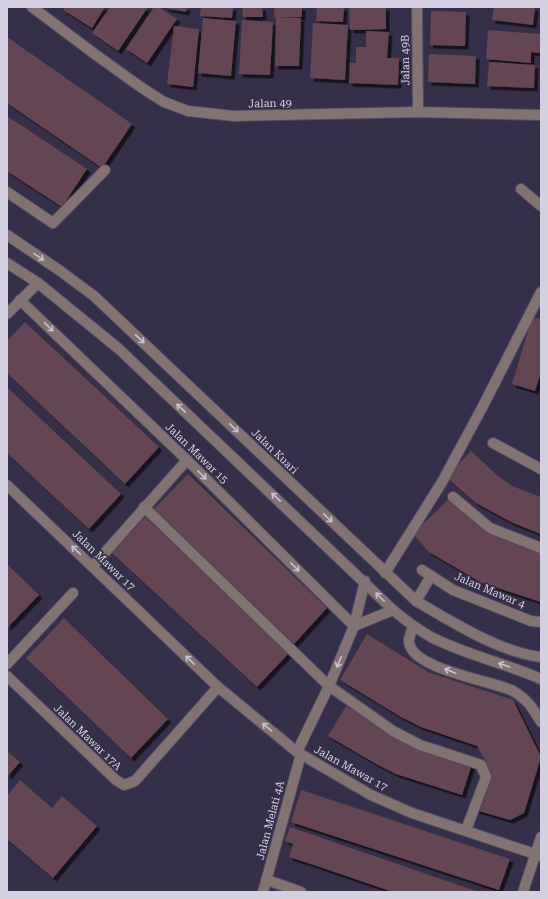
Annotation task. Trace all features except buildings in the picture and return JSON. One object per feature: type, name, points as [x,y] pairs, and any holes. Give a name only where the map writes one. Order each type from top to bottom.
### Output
[{"type":"street","name":"Jalan 49","points":[[32,7],[142,88],[164,102],[188,111],[234,116],[418,112],[541,115]]},
{"type":"street","name":"Jalan 49B","points":[[417,7],[418,112]]},
{"type":"street","points":[[7,192],[53,222],[105,170]]},
{"type":"street","points":[[521,189],[541,206]]},
{"type":"street","name":"Jalan Kuari","points":[[7,235],[94,296],[416,601],[454,623],[494,643],[525,654],[541,657]]},
{"type":"street","points":[[9,267],[38,283],[119,349],[365,581],[393,610],[413,626],[438,640],[484,659],[541,679]]},
{"type":"street","points":[[7,314],[38,283]]},
{"type":"street","points":[[385,572],[442,482],[483,406],[541,292]]},
{"type":"street","name":"Jalan Mawar 15","points":[[20,300],[187,460],[354,626]]},
{"type":"street","points":[[492,443],[541,470]]},
{"type":"street","points":[[93,566],[187,460]]},
{"type":"street","name":"Jalan Mawar 17","points":[[7,485],[218,687],[299,754],[371,794],[412,813],[538,855]]},
{"type":"street","points":[[453,497],[490,528],[541,548]]},
{"type":"street","points":[[144,508],[329,686],[394,731],[420,745],[480,765],[486,777],[466,830]]},
{"type":"street","name":"Jalan Mawar 4","points":[[422,570],[453,590],[531,620],[541,622]]},
{"type":"street","points":[[416,601],[431,576]]},
{"type":"street","name":"Jalan Mawar 17","points":[[299,754],[354,626],[365,581]]},
{"type":"street","points":[[7,664],[73,593]]},
{"type":"street","points":[[354,626],[393,610]]},
{"type":"street","points":[[413,626],[409,641],[412,650],[420,657],[452,673],[511,691],[529,703],[541,722]]},
{"type":"street","name":"Jalan Mawar 17A","points":[[7,676],[116,780],[124,785],[135,781],[218,687]]},
{"type":"street","name":"Jalan Melati 4A","points":[[263,892],[299,754]]},
{"type":"street","points":[[523,892],[538,855],[541,837]]},
{"type":"street","points":[[266,880],[301,892]]}]
